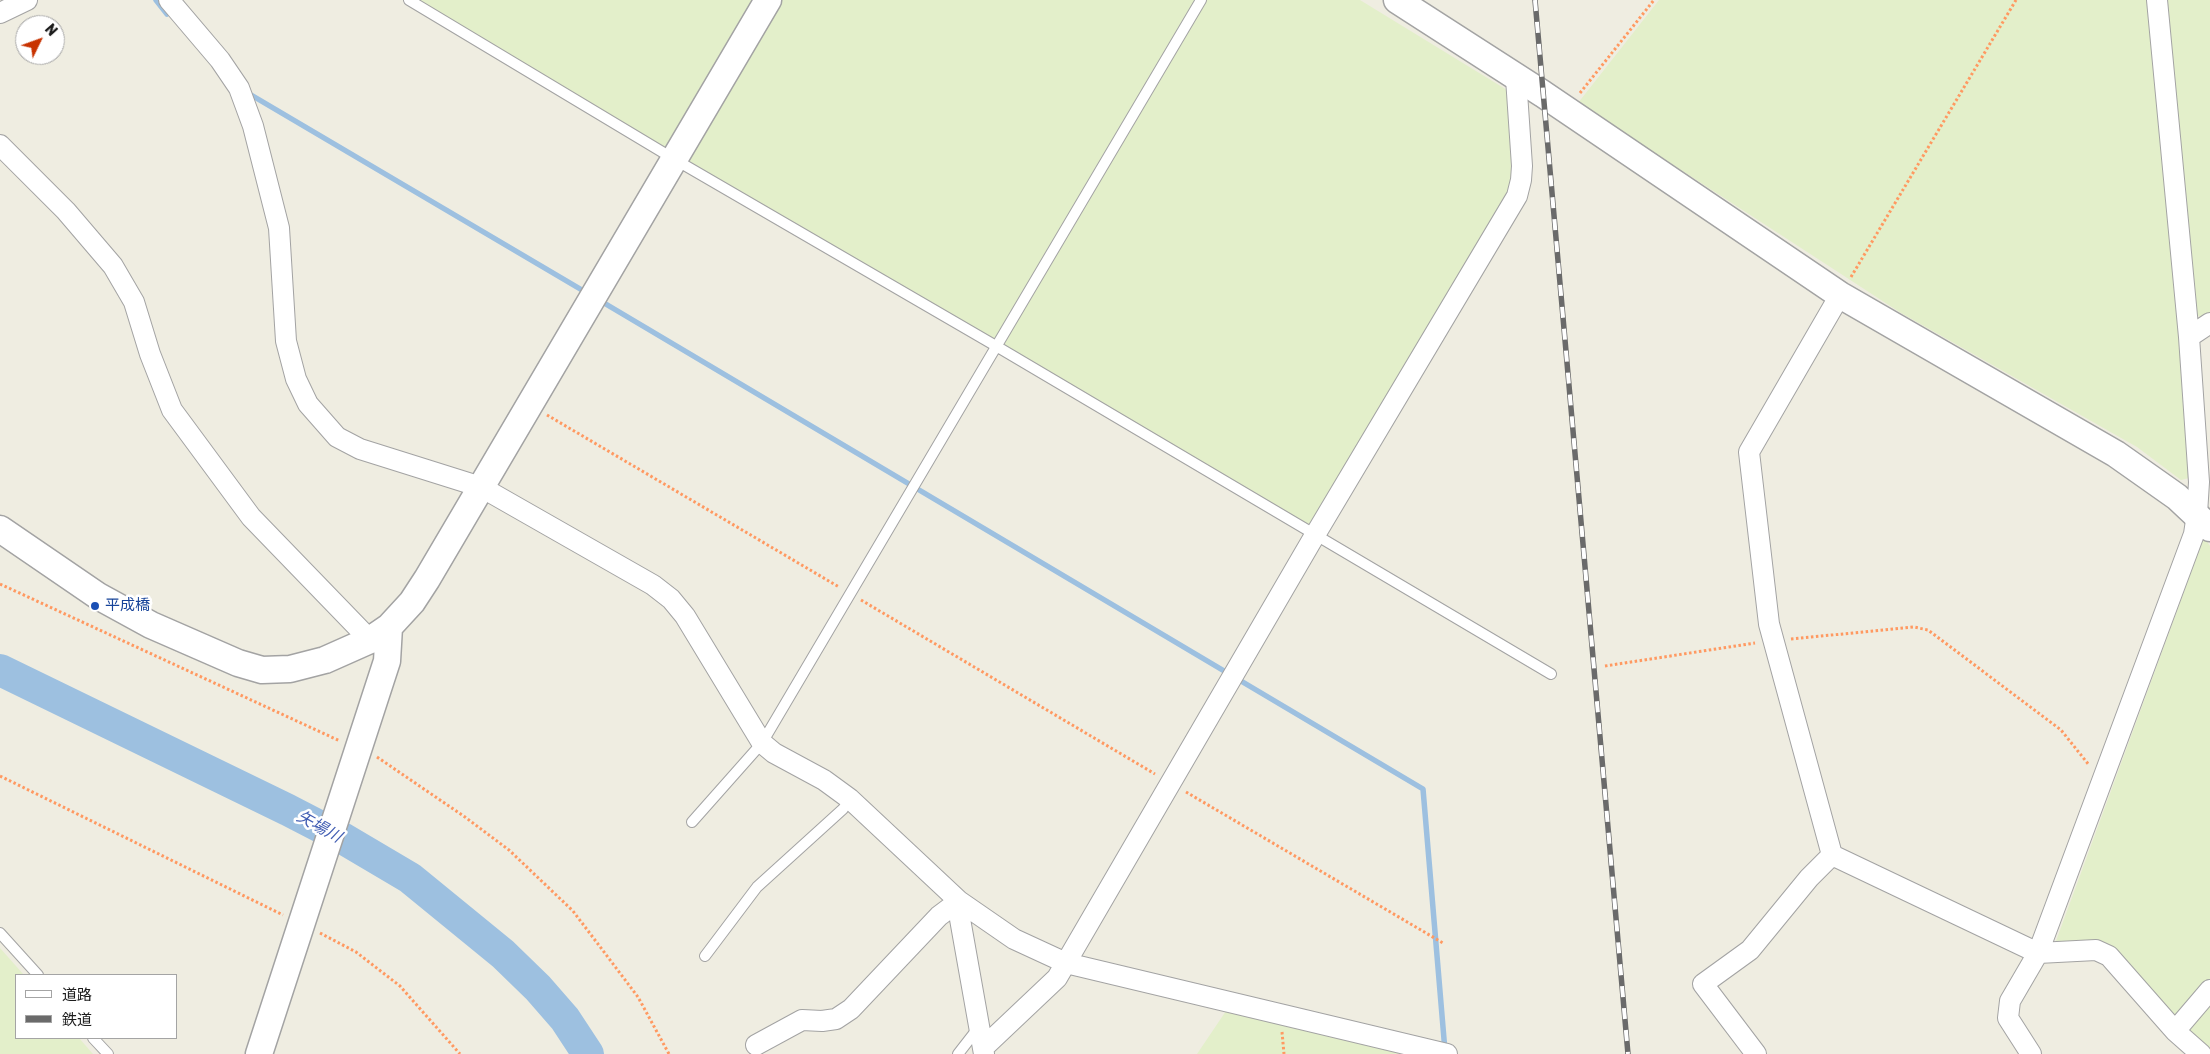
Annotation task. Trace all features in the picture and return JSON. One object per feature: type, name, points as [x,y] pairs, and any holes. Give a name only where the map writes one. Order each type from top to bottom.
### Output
[{"type":"street","points":[[0,13],[27,0]]},
{"type":"street","points":[[0,529],[98,596],[151,625],[238,663],[262,670],[290,670],[325,660],[380,634],[412,602],[427,579],[768,0]]},
{"type":"street","points":[[1397,0],[1566,111],[1840,296],[2116,454],[2154,479],[2204,522]]},
{"type":"street","points":[[2031,1054],[2008,1018],[2010,1002],[2038,953],[2194,534],[2204,522],[2189,338],[2157,0]]},
{"type":"street","points":[[174,2],[239,88],[253,126],[279,228],[286,341],[296,379],[308,404],[337,437],[360,448],[481,487],[653,585],[671,599],[685,616],[762,743],[774,753],[824,780],[850,799],[959,901],[1014,939],[1066,963],[1447,1054]]},
{"type":"street","points":[[984,1051],[1057,978],[1315,536],[1517,196],[1522,180],[1522,166],[1516,78]]},
{"type":"street","points":[[0,145],[66,211],[113,266],[134,302],[150,354],[172,410],[251,518],[380,634],[387,660],[300,920],[259,1054]]},
{"type":"street","points":[[1840,296],[1749,452],[1769,624],[1832,855],[2038,953],[2096,950],[2109,956],[2175,1031],[2201,1054]]},
{"type":"street","points":[[2189,338],[2210,323]]},
{"type":"street","points":[[1756,1054],[1703,984],[1750,950],[1810,878],[1832,855]]},
{"type":"street","points":[[959,901],[960,919],[984,1051]]},
{"type":"street","points":[[756,1045],[802,1020],[822,1021],[836,1019],[851,1009],[939,916],[959,901]]},
{"type":"street","points":[[2175,1031],[2210,990]]},
{"type":"lane","points":[[410,0],[674,158],[1551,674]]},
{"type":"lane","points":[[692,822],[762,743],[1201,0]]},
{"type":"lane","points":[[705,956],[757,887],[843,809],[850,799]]},
{"type":"lane","points":[[0,932],[37,974]]},
{"type":"lane","points":[[958,1054],[979,1026]]},
{"type":"lane","points":[[94,1039],[108,1054]]},
{"type":"path","points":[[1566,111],[1654,0]]},
{"type":"path","points":[[1840,296],[2016,0]]},
{"type":"path","points":[[529,404],[1443,943]]},
{"type":"path","points":[[0,584],[330,738]]},
{"type":"path","points":[[1605,666],[1774,640],[1914,627],[1928,630],[2061,730],[2102,781]]},
{"type":"path","points":[[384,760],[509,850],[573,911],[638,998],[669,1054]]},
{"type":"path","points":[[0,776],[300,920],[356,952],[400,986],[460,1054]]},
{"type":"green space","points":[[414,0],[1360,0],[1507,90],[1515,180],[1311,529]]},
{"type":"green space","points":[[1659,0],[2153,0],[2193,477],[2181,480],[2137,447],[1901,313],[1578,103]]},
{"type":"green space","points":[[2163,0],[2210,0],[2210,316],[2208,317],[2200,317],[2191,310]]},
{"type":"green space","points":[[2204,537],[2210,546],[2210,1052],[2102,941],[2056,941]]},
{"type":"green space","points":[[0,948],[23,974],[15,974],[15,1039],[80,1039],[93,1054],[0,1054]]},
{"type":"green space","points":[[1226,1011],[1411,1054],[1197,1054]]},
{"type":"waterway","points":[[156,0],[167,14]]},
{"type":"waterway","points":[[246,92],[587,293]]},
{"type":"waterway","points":[[599,300],[1423,789],[1445,1051]]},
{"type":"waterway","name":"矢場川","points":[[0,670],[288,810],[344,839],[410,878],[503,954],[538,988],[565,1019],[588,1054]]},
{"type":"railway","points":[[1535,0],[1628,1054]]},
{"type":"place","name":"平成橋","points":[[95,606]]}]
